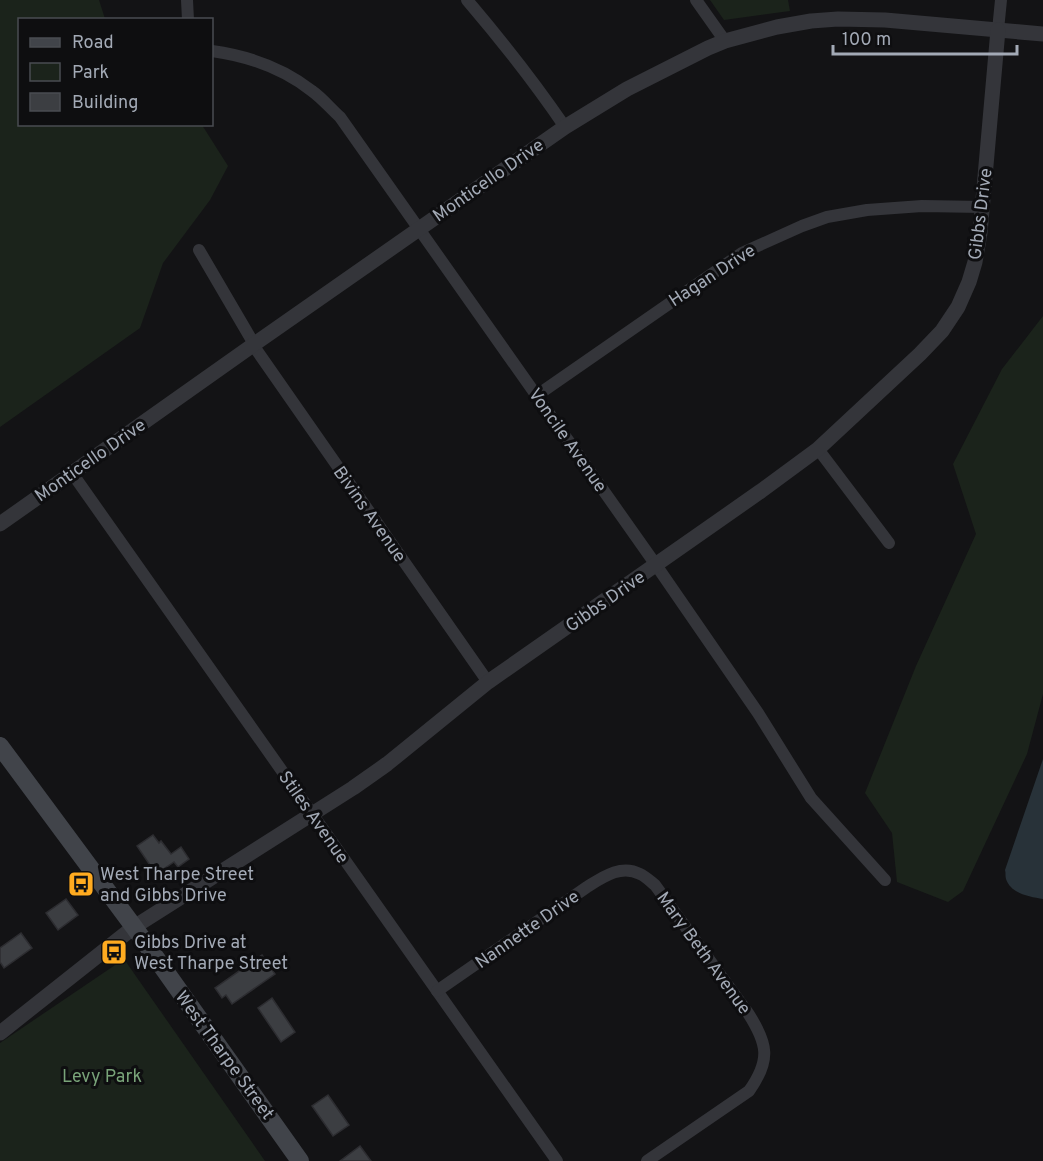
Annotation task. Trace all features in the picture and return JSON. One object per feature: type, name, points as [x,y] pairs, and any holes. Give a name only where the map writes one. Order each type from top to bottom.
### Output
[{"type":"main road","name":"West Tharpe Street","points":[[0,746],[134,927],[300,1161]]},
{"type":"street","points":[[187,0],[188,18]]},
{"type":"street","points":[[467,0],[535,83],[565,127]]},
{"type":"street","points":[[696,0],[725,41]]},
{"type":"street","points":[[999,30],[1001,0]]},
{"type":"street","name":"Monticello Drive","points":[[0,524],[565,127],[675,64],[725,41],[777,27],[811,21],[885,20],[1043,34]]},
{"type":"street","name":"Gibbs Drive","points":[[0,1033],[134,927],[353,788],[387,764],[488,682],[761,491],[818,448],[920,354],[952,318],[969,282],[975,262],[983,207],[999,30]]},
{"type":"street","name":"Voncile Avenue","points":[[213,51],[248,58],[290,76],[314,92],[340,117],[657,565],[758,713],[811,798],[885,880]]},
{"type":"street","name":"Hagan Drive","points":[[536,396],[742,252],[802,225],[827,217],[867,210],[922,206],[983,207]]},
{"type":"street","name":"Bivins Avenue","points":[[199,250],[253,345],[488,682]]},
{"type":"street","points":[[818,448],[889,543]]},
{"type":"street","name":"Stiles Avenue","points":[[72,473],[557,1161]]},
{"type":"street","name":"Nannette Drive","points":[[437,991],[587,887],[618,870]]},
{"type":"street","name":"Mary Beth Avenue","points":[[618,870],[641,874],[655,885],[759,1030],[764,1046],[764,1059],[759,1077],[749,1091],[647,1161]]},
{"type":"green space","points":[[0,0],[99,0],[105,18],[18,18],[18,126],[203,126],[228,166],[210,200],[163,263],[140,328],[0,427]]},
{"type":"green space","points":[[710,0],[788,0],[790,11],[724,20]]},
{"type":"green space","points":[[1043,316],[1043,694],[1027,754],[963,891],[948,902],[897,882],[892,833],[865,793],[916,666],[976,534],[953,464],[1002,369]]},
{"type":"green space","name":"Levy Park","points":[[124,959],[265,1161],[0,1161],[0,1043]]},
{"type":"shaded area","points":[[1043,759],[1043,899],[1022,894],[1012,888],[1006,879],[1005,870]]},
{"type":"building","points":[[153,835],[171,854],[181,847],[189,859],[178,867],[174,862],[156,874],[137,846]]},
{"type":"building","points":[[66,899],[78,915],[58,930],[46,913]]},
{"type":"building","points":[[21,933],[32,948],[4,968],[0,962],[0,948]]},
{"type":"building","points":[[262,955],[275,974],[232,1004],[226,995],[222,998],[215,988]]},
{"type":"building","points":[[272,998],[295,1032],[281,1042],[258,1008]]},
{"type":"building","points":[[328,1095],[349,1125],[333,1136],[312,1106]]},
{"type":"building","points":[[360,1146],[371,1161],[340,1161]]},
{"type":"place","name":"West Tharpe Street and Gibbs Drive","points":[[81,884]]},
{"type":"place","name":"Gibbs Drive at West Tharpe Street","points":[[114,952]]}]
